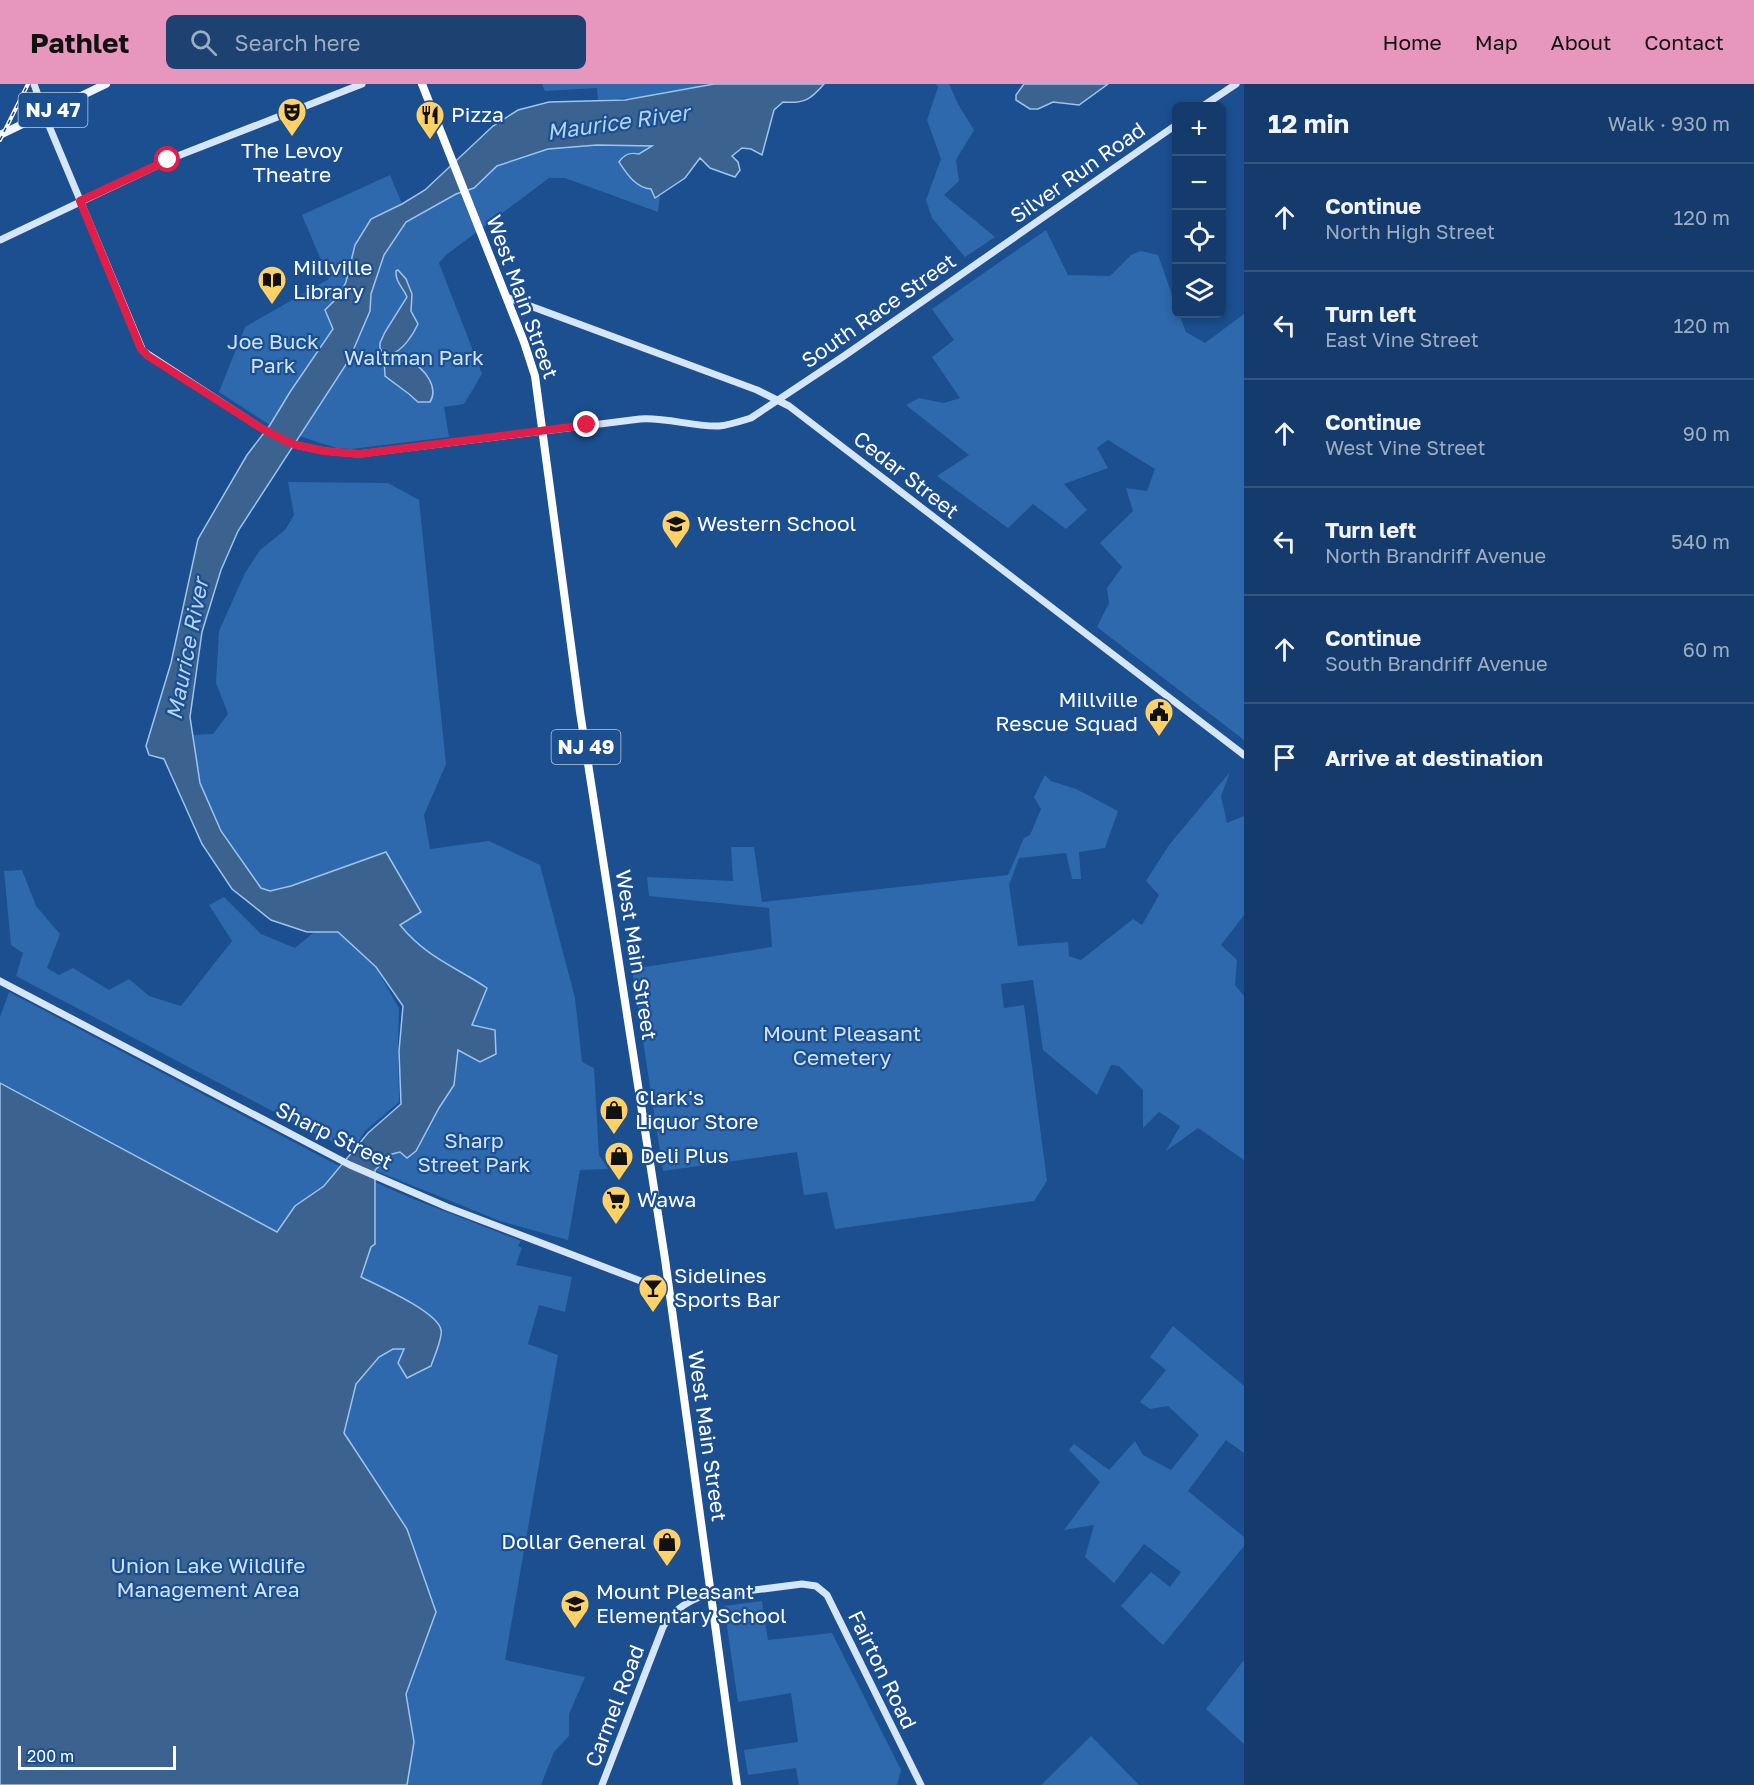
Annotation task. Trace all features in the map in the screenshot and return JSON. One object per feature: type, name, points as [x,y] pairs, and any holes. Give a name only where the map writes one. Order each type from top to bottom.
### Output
[{"type":"highway","name":"West Main Street","points":[[422,84],[533,368],[580,712],[669,1290],[737,1785]]},
{"type":"main road","points":[[33,84],[80,201]]},
{"type":"main road","name":"NJ 47","points":[[0,135],[106,84]]},
{"type":"main road","points":[[0,240],[175,157],[362,84]]},
{"type":"main road","points":[[1209,102],[1236,84]]},
{"type":"main road","name":"Silver Run Road","points":[[998,249],[1172,128]]},
{"type":"main road","name":"South Race Street","points":[[80,201],[141,349],[148,356],[261,428],[296,445],[324,451],[359,454],[651,418],[720,426],[737,423],[751,418],[779,400],[998,249]]},
{"type":"main road","name":"Cedar Street","points":[[506,297],[758,390],[779,400],[1244,755]]},
{"type":"main road","name":"Sharp Street","points":[[0,981],[350,1165],[457,1211],[669,1290]]},
{"type":"main road","name":"Carmel Road","points":[[602,1785],[667,1621],[676,1611],[686,1603],[700,1597],[802,1584]]},
{"type":"main road","name":"Fairton Road","points":[[802,1584],[816,1586],[826,1595],[921,1785]]},
{"type":"green space","points":[[542,84],[722,84],[699,94],[598,100],[597,88],[545,91]]},
{"type":"green space","points":[[936,84],[949,84],[974,130],[956,160],[959,181],[944,195],[995,237],[965,257],[932,218],[926,200],[941,159],[927,120],[938,87]]},
{"type":"green space","name":"Waltman Park","points":[[597,145],[654,146],[663,167],[658,212],[565,178],[549,178],[446,255],[439,263],[482,374],[464,404],[444,407],[449,437],[351,449],[337,448],[299,436],[349,360],[370,312],[371,294],[384,255],[406,222],[456,194],[497,166],[548,149]]},
{"type":"green space","name":"Joe Buck Park","points":[[390,175],[402,204],[371,219],[355,245],[346,282],[339,296],[325,310],[333,329],[270,425],[219,392],[245,327],[329,279],[302,215]]},
{"type":"green space","points":[[1046,230],[1068,275],[1110,276],[1131,255],[1141,251],[1158,255],[1172,295],[1172,318],[1181,318],[1186,332],[1205,343],[1244,314],[1244,740],[1097,627],[1109,603],[1107,588],[1122,567],[1100,543],[1133,511],[1126,488],[1147,491],[1155,469],[1108,440],[1097,448],[1108,468],[1064,484],[1087,510],[1066,529],[1033,504],[1008,528],[937,476],[969,455],[906,405],[919,398],[944,403],[960,398],[932,357],[954,340],[932,309]]},
{"type":"green space","name":"Sharp Street Park","points":[[288,482],[388,483],[419,500],[446,764],[424,815],[430,849],[489,841],[540,865],[575,998],[582,1062],[594,1068],[599,1155],[608,1169],[580,1170],[568,1240],[500,1221],[374,1170],[392,1154],[416,1151],[454,1085],[458,1050],[472,1025],[468,975],[442,962],[412,941],[399,925],[386,852],[291,886],[270,891],[261,888],[221,830],[200,783],[192,735],[213,734],[228,714],[216,683],[219,631],[245,573],[260,550],[285,530],[294,515]]},
{"type":"green space","name":"Mount Pleasant Cemetery","points":[[1230,772],[1221,796],[1227,823],[1244,816],[1244,915],[1221,945],[1237,960],[1235,985],[1244,996],[1244,1160],[1198,1128],[1166,1151],[1180,1126],[1159,1112],[1143,1128],[1143,1090],[1119,1066],[1111,1065],[1097,1095],[1043,1050],[1033,980],[1001,984],[1004,1008],[1024,1005],[1047,1181],[1034,1201],[835,1229],[827,1192],[804,1195],[797,1152],[663,1171],[632,969],[772,947],[769,908],[649,896],[647,877],[733,881],[731,847],[754,847],[762,902],[1008,875],[1024,838],[1030,835],[1041,809],[1034,797],[1045,775],[1051,781],[1076,789],[1118,811],[1105,848],[1079,852],[1081,879],[1072,879],[1066,853],[1019,858],[1009,885],[1018,946],[1068,942],[1069,956],[1081,960],[1133,919],[1142,925],[1159,895],[1146,881],[1169,845]]},
{"type":"green space","points":[[22,870],[36,906],[60,934],[47,968],[59,975],[73,968],[109,990],[129,979],[149,996],[181,1006],[232,941],[209,905],[224,897],[261,934],[295,948],[324,924],[360,940],[399,1008],[399,1102],[365,1131],[352,1151],[16,976],[23,953],[11,945],[4,871]]},
{"type":"green space","name":"Union Lake Wildlife Management Area","points":[[9,992],[341,1167],[413,1199],[521,1241],[518,1246],[522,1248],[516,1265],[572,1277],[565,1312],[539,1305],[528,1344],[558,1355],[505,1660],[585,1677],[569,1714],[569,1736],[554,1752],[541,1785],[0,1785],[0,1017]]},
{"type":"green space","points":[[1173,1326],[1244,1386],[1244,1453],[1226,1440],[1188,1491],[1244,1537],[1244,1546],[1163,1645],[1121,1606],[1151,1572],[1170,1587],[1181,1572],[1144,1544],[1114,1583],[1085,1557],[1094,1525],[1064,1530],[1100,1482],[1069,1450],[1074,1444],[1109,1470],[1135,1441],[1143,1455],[1171,1470],[1199,1435],[1168,1406],[1150,1409],[1140,1402],[1166,1370],[1150,1357]]},
{"type":"green space","points":[[762,1601],[768,1640],[832,1633],[901,1770],[897,1785],[799,1785],[796,1768],[748,1775],[744,1750],[798,1742],[791,1693],[738,1702],[724,1606]]},
{"type":"green space","points":[[1244,1660],[1244,1744],[1206,1709]]},
{"type":"green space","points":[[1091,1736],[1139,1785],[1041,1785]]},
{"type":"water","name":"Union Lake Wildlife Management Area","points":[[714,84],[824,84],[807,99],[783,102],[774,110],[762,155],[751,149],[742,148],[732,156],[738,162],[740,170],[735,177],[710,168],[700,158],[685,178],[655,198],[651,189],[636,183],[619,162],[628,154],[639,154],[652,146],[597,145],[548,149],[497,166],[474,188],[456,194],[406,222],[384,255],[371,294],[370,311],[349,360],[238,531],[221,570],[202,632],[190,717],[200,783],[221,831],[261,888],[270,891],[291,886],[386,852],[421,912],[400,925],[430,953],[487,988],[472,1025],[495,1030],[496,1054],[480,1062],[458,1050],[454,1085],[416,1151],[407,1158],[400,1152],[392,1154],[375,1170],[375,1244],[371,1247],[361,1277],[419,1307],[437,1323],[441,1330],[440,1342],[431,1366],[407,1378],[398,1363],[404,1349],[393,1349],[379,1357],[356,1384],[344,1433],[407,1529],[436,1612],[406,1694],[414,1742],[407,1785],[0,1785],[0,1083],[277,1232],[295,1206],[324,1186],[368,1133],[401,1104],[399,1051],[403,1006],[376,967],[338,932],[307,932],[271,920],[232,889],[202,844],[164,759],[149,755],[146,746],[171,663],[198,539],[247,455],[270,425],[333,329],[325,310],[339,296],[346,282],[355,245],[371,219],[425,190],[493,126],[518,110],[549,102],[625,100]]},
{"type":"water","points":[[1024,84],[1108,84],[1079,105],[1053,102],[1038,109],[1030,109],[1016,100],[1016,95]]},
{"type":"water","points":[[398,270],[406,279],[412,294],[411,311],[418,324],[403,347],[390,354],[390,360],[410,362],[421,369],[432,385],[430,402],[418,402],[385,376],[384,355],[380,343],[407,297],[397,278],[396,271]]},
{"type":"railway","points":[[0,140],[28,84]]},
{"type":"place","name":"The Levoy Theatre","points":[[292,138]]},
{"type":"place","name":"Pizza","points":[[430,140]]},
{"type":"place","name":"Millville Library","points":[[272,306]]},
{"type":"place","name":"Western School","points":[[676,550]]},
{"type":"place","name":"Millville Rescue Squad","points":[[1159,738]]},
{"type":"place","name":"Clark's Liquor Store","points":[[614,1136]]},
{"type":"place","name":"Deli Plus","points":[[619,1182]]},
{"type":"place","name":"Wawa","points":[[616,1226]]},
{"type":"place","name":"Sidelines Sports Bar","points":[[653,1314]]},
{"type":"place","name":"Dollar General","points":[[667,1568]]},
{"type":"place","name":"Mount Pleasant Elementary School","points":[[575,1630]]},
{"type":"route","points":[[168,160],[80,201],[141,349],[148,356],[261,428],[296,445],[324,451],[359,454],[587,425]]},
{"type":"water label","name":"Maurice River","points":[[618,122]]},
{"type":"water label","name":"Maurice River","points":[[187,649]]}]
